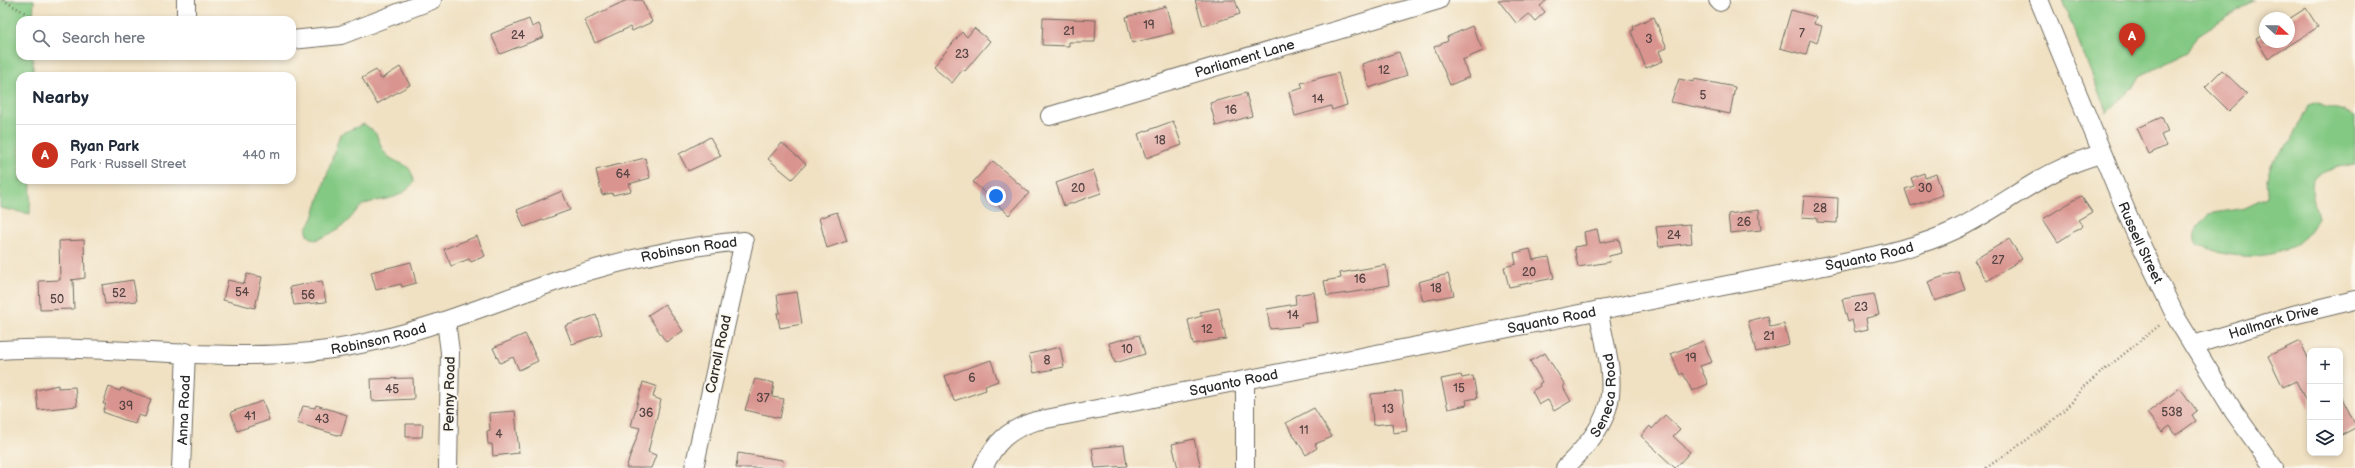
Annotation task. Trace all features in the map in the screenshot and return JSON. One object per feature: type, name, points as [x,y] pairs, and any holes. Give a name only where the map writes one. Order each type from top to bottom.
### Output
[{"type":"street","points":[[186,0],[186,16]]},
{"type":"street","points":[[296,40],[341,35],[432,0]]},
{"type":"street","name":"Parliament Lane","points":[[1050,116],[1439,0]]},
{"type":"street","name":"Russell Street","points":[[2039,0],[2134,230],[2176,319],[2234,412],[2274,468]]},
{"type":"street","name":"Squanto Road","points":[[983,468],[991,451],[1009,432],[1036,421],[1598,310],[1912,246],[1956,230],[2068,164],[2102,154]]},
{"type":"street","name":"Robinson Road","points":[[0,350],[102,348],[186,352],[304,353],[380,340],[446,321],[569,277],[657,252],[693,246],[744,241]]},
{"type":"street","name":"Carroll Road","points":[[694,468],[744,241]]},
{"type":"street","name":"Hallmark Drive","points":[[2193,345],[2293,315],[2355,300]]},
{"type":"street","name":"Seneca Road","points":[[1565,468],[1596,435],[1610,400],[1611,373],[1598,310]]},
{"type":"street","name":"Penny Road","points":[[446,321],[450,352],[448,468]]},
{"type":"street","name":"Anna Road","points":[[180,468],[186,352]]},
{"type":"street","points":[[1245,380],[1245,468]]},
{"type":"path","points":[[3,0],[30,16]]},
{"type":"path","points":[[1986,468],[2047,426],[2072,402],[2087,384],[2163,322],[2176,319]]},
{"type":"green space","points":[[0,0],[34,0],[33,16],[16,16],[16,60],[33,60],[33,72],[16,72],[16,184],[31,184],[30,214],[0,208]]},
{"type":"green space","points":[[2062,0],[2254,0],[2198,35],[2187,53],[2140,76],[2135,85],[2107,113]]},
{"type":"green space","points":[[2315,103],[2344,111],[2355,116],[2355,165],[2342,166],[2328,170],[2317,177],[2313,182],[2313,195],[2318,217],[2303,239],[2280,252],[2253,256],[2226,254],[2197,244],[2195,239],[2195,231],[2208,214],[2245,208],[2266,198],[2268,192],[2267,178],[2272,163],[2292,140],[2308,105]]},
{"type":"green space","points":[[364,124],[376,134],[382,149],[388,156],[410,170],[414,182],[403,193],[397,196],[363,205],[341,227],[328,235],[315,240],[307,235],[307,228],[313,218],[340,134]]},
{"type":"building","points":[[627,0],[642,0],[652,22],[632,31],[630,27],[595,43],[584,20]]},
{"type":"building","points":[[1195,0],[1235,0],[1240,14],[1203,26]]},
{"type":"building","points":[[1498,0],[1547,0],[1540,6],[1545,12],[1535,21],[1529,14],[1517,24]]},
{"type":"building","points":[[1166,6],[1173,33],[1132,43],[1126,17]]},
{"type":"building","points":[[2306,8],[2318,27],[2295,42],[2295,15]]},
{"type":"building","points":[[1791,10],[1816,17],[1814,24],[1822,26],[1817,43],[1810,40],[1806,55],[1780,48]]},
{"type":"building","points":[[1654,17],[1667,48],[1659,51],[1663,61],[1646,68],[1631,31],[1634,30],[1633,26]]},
{"type":"building","points":[[1043,18],[1096,20],[1095,42],[1069,42],[1069,46],[1042,45]]},
{"type":"building","points":[[529,19],[532,27],[539,24],[544,37],[500,54],[491,34]]},
{"type":"building","points":[[1472,26],[1483,51],[1462,60],[1469,77],[1450,85],[1434,47],[1448,41],[1447,37]]},
{"type":"building","points":[[974,28],[990,41],[965,71],[963,69],[952,83],[933,67],[962,32],[967,37]]},
{"type":"building","points":[[2261,48],[2285,48],[2268,59]]},
{"type":"building","points":[[1399,52],[1407,75],[1369,88],[1362,64]]},
{"type":"building","points":[[400,67],[410,85],[377,104],[362,78],[376,70],[381,79]]},
{"type":"building","points":[[2222,70],[2247,94],[2229,111],[2205,87]]},
{"type":"building","points":[[1338,73],[1347,105],[1332,110],[1331,106],[1295,116],[1289,92],[1303,88],[1301,83]]},
{"type":"building","points":[[1679,79],[1694,82],[1694,79],[1735,87],[1730,114],[1671,102]]},
{"type":"building","points":[[1246,93],[1252,116],[1216,126],[1210,103]]},
{"type":"building","points":[[2162,117],[2168,132],[2161,135],[2166,146],[2149,154],[2137,128]]},
{"type":"building","points":[[1173,121],[1182,145],[1146,158],[1138,134]]},
{"type":"building","points":[[710,137],[721,156],[688,171],[679,154]]},
{"type":"building","points":[[782,143],[806,164],[792,179],[768,159]]},
{"type":"building","points":[[645,158],[650,178],[629,184],[631,191],[613,195],[612,193],[602,195],[596,170]]},
{"type":"building","points":[[993,161],[1029,193],[1009,215],[973,182]]},
{"type":"building","points":[[1093,170],[1101,193],[1064,206],[1056,183]]},
{"type":"building","points":[[1924,173],[1925,178],[1936,174],[1943,195],[1911,206],[1905,189],[1914,186],[1911,178]]},
{"type":"building","points":[[562,191],[570,210],[524,227],[517,210]]},
{"type":"building","points":[[1804,196],[1838,198],[1837,223],[1817,222],[1817,218],[1802,217]]},
{"type":"building","points":[[2081,196],[2092,212],[2078,220],[2083,226],[2058,242],[2043,219]]},
{"type":"building","points":[[1759,210],[1761,230],[1730,233],[1728,214]]},
{"type":"building","points":[[837,212],[847,241],[827,248],[819,218]]},
{"type":"building","points":[[1690,224],[1692,243],[1659,247],[1656,227]]},
{"type":"building","points":[[1597,229],[1600,243],[1619,239],[1622,253],[1609,256],[1610,262],[1578,267],[1574,247],[1586,245],[1584,232]]},
{"type":"building","points":[[477,236],[485,256],[471,262],[469,259],[451,266],[444,249]]},
{"type":"building","points":[[2009,239],[2022,259],[1987,281],[1974,260]]},
{"type":"building","points":[[84,240],[85,278],[71,280],[73,280],[74,309],[40,310],[39,281],[60,280],[59,241]]},
{"type":"building","points":[[1530,249],[1533,260],[1549,257],[1554,278],[1509,287],[1504,267],[1516,264],[1514,253]]},
{"type":"building","points":[[411,262],[416,283],[402,287],[401,284],[376,290],[371,272]]},
{"type":"building","points":[[1386,265],[1389,285],[1374,288],[1375,289],[1327,296],[1324,281],[1341,278],[1340,273]]},
{"type":"building","points":[[1958,271],[1965,290],[1935,301],[1928,282]]},
{"type":"building","points":[[247,274],[262,277],[255,308],[223,300],[228,280],[244,284]]},
{"type":"building","points":[[1448,274],[1454,295],[1423,301],[1418,282]]},
{"type":"building","points":[[133,280],[137,301],[105,304],[102,285]]},
{"type":"building","points":[[322,281],[326,302],[294,305],[290,287]]},
{"type":"building","points":[[797,292],[802,324],[780,328],[777,313],[780,313],[777,295]]},
{"type":"building","points":[[1314,292],[1318,322],[1301,324],[1302,326],[1270,329],[1267,309],[1296,304],[1295,295]]},
{"type":"building","points":[[1874,294],[1879,315],[1866,318],[1868,329],[1855,332],[1852,320],[1848,322],[1842,299]]},
{"type":"building","points":[[665,304],[683,331],[666,342],[648,315]]},
{"type":"building","points":[[1219,308],[1226,339],[1193,344],[1188,320],[1202,316],[1200,312]]},
{"type":"building","points":[[596,315],[602,334],[572,344],[565,326]]},
{"type":"building","points":[[1768,316],[1770,327],[1784,324],[1789,344],[1756,352],[1748,321]]},
{"type":"building","points":[[525,334],[538,361],[519,370],[513,357],[500,363],[493,348]]},
{"type":"building","points":[[1139,335],[1145,354],[1115,363],[1109,343]]},
{"type":"building","points":[[1703,341],[1712,362],[1700,366],[1708,384],[1692,391],[1683,373],[1680,375],[1671,354]]},
{"type":"building","points":[[2300,341],[2307,356],[2307,403],[2296,381],[2283,387],[2268,356]]},
{"type":"building","points":[[1060,347],[1064,367],[1034,373],[1029,354]]},
{"type":"building","points":[[1545,353],[1565,385],[1563,387],[1571,401],[1554,411],[1548,400],[1539,404],[1532,391],[1540,386],[1539,384],[1542,382],[1530,361]]},
{"type":"building","points":[[991,360],[998,381],[985,386],[986,390],[954,401],[945,376]]},
{"type":"building","points":[[1461,375],[1462,378],[1473,376],[1477,398],[1466,400],[1467,405],[1448,409],[1441,379]]},
{"type":"building","points":[[413,378],[414,399],[372,401],[371,379]]},
{"type":"building","points":[[755,379],[774,383],[772,397],[784,399],[780,418],[745,410]]},
{"type":"building","points":[[643,382],[656,386],[653,397],[661,400],[648,452],[656,455],[651,468],[626,468],[640,428],[631,426]]},
{"type":"building","points":[[58,385],[58,388],[75,387],[77,406],[38,410],[36,390]]},
{"type":"building","points":[[109,387],[120,391],[121,388],[151,399],[145,417],[138,415],[135,424],[103,412],[106,404],[103,404]]},
{"type":"building","points":[[2180,388],[2197,411],[2192,415],[2196,421],[2176,435],[2170,426],[2162,432],[2147,413]]},
{"type":"building","points":[[1402,391],[1407,431],[1393,433],[1392,423],[1373,425],[1371,394]]},
{"type":"building","points":[[2343,400],[2355,424],[2355,428],[2343,434]]},
{"type":"building","points":[[263,401],[269,420],[237,431],[231,412]]},
{"type":"building","points":[[316,405],[347,415],[341,436],[297,423],[303,406],[315,408]]},
{"type":"building","points":[[1314,408],[1332,437],[1315,444],[1317,448],[1306,455],[1286,423]]},
{"type":"building","points":[[515,411],[519,453],[493,456],[492,444],[488,444],[487,431],[490,430],[489,413]]},
{"type":"building","points":[[1665,415],[1680,429],[1673,436],[1690,452],[1675,468],[1641,436],[1650,426],[1652,429]]},
{"type":"building","points":[[406,424],[423,424],[422,437],[406,437]]},
{"type":"building","points":[[1194,439],[1201,468],[1178,468],[1172,444]]},
{"type":"building","points":[[1124,445],[1127,466],[1095,468],[1092,448]]},
{"type":"building","points":[[738,453],[783,460],[782,468],[736,468]]},
{"type":"place","name":"Ryan Park","points":[[2132,56]]}]
